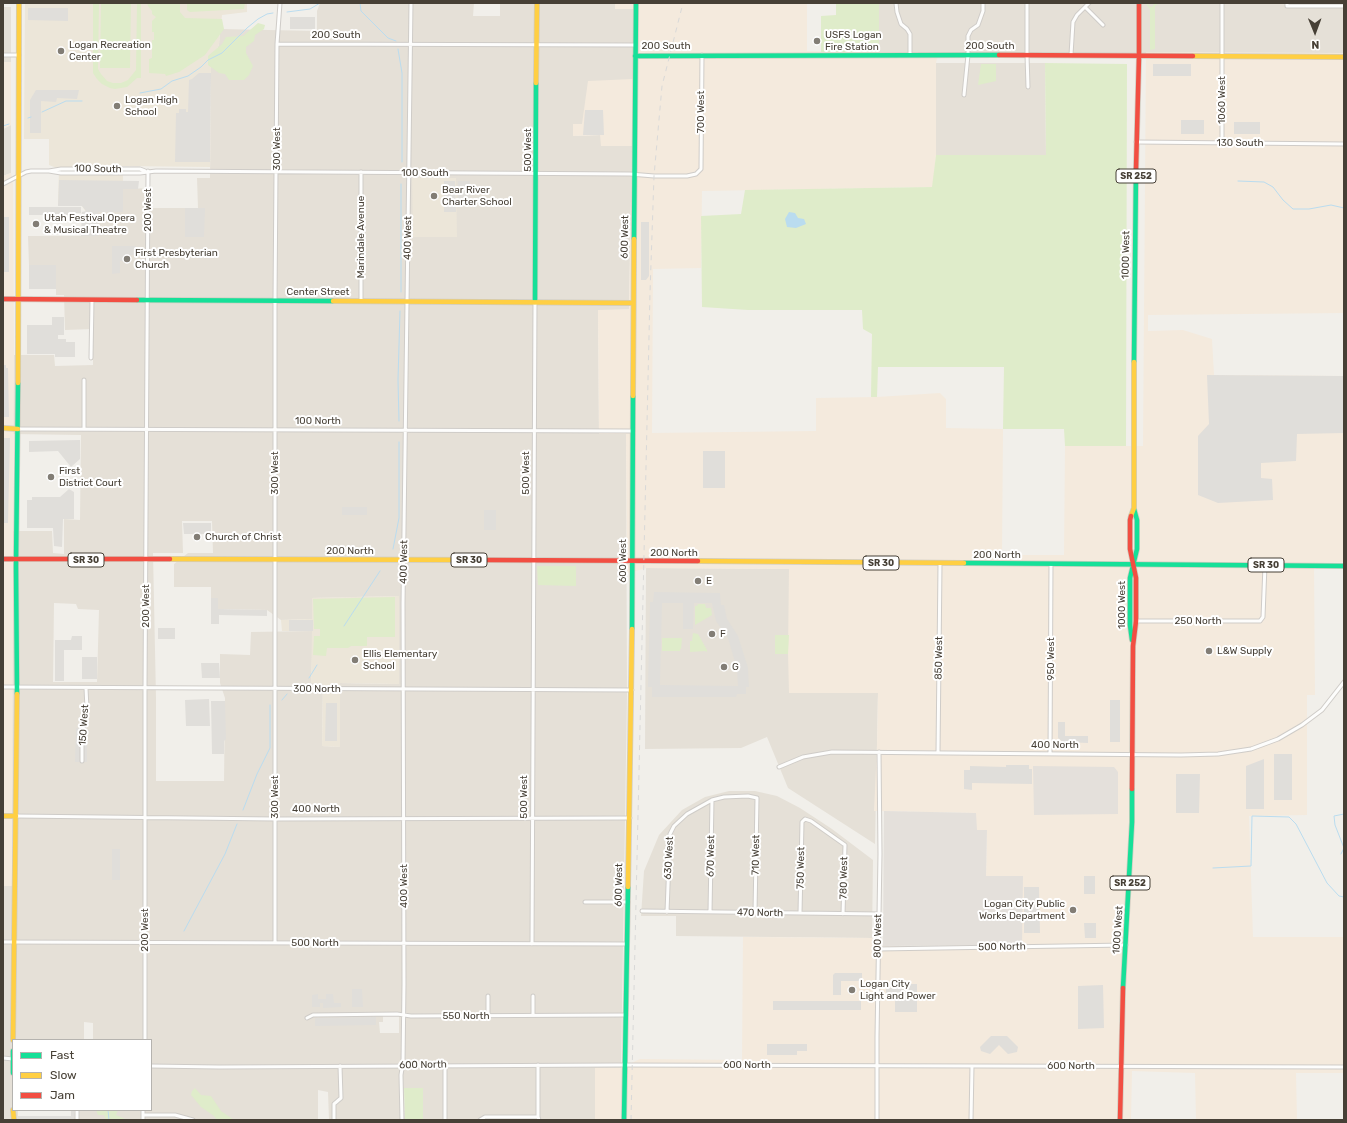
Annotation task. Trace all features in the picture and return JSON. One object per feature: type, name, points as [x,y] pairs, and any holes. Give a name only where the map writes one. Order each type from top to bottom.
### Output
[{"type":"main road","points":[[13,1039],[17,687],[16,559],[19,300],[19,3]]},
{"type":"main road","name":"500 West","points":[[536,302],[537,3]]},
{"type":"main road","name":"600 West","points":[[624,1120],[632,690],[633,303],[636,3]]},
{"type":"main road","name":"1000 West","points":[[1133,646],[1130,626],[1130,578],[1137,549],[1137,520],[1134,508],[1134,296],[1139,3]]},
{"type":"main road","name":"200 South","points":[[635,56],[1071,55],[1344,57]]},
{"type":"main road","name":"Center Street","points":[[3,299],[633,303]]},
{"type":"main road","name":"100 North","points":[[3,428],[18,428]]},
{"type":"main road","name":"200 North","points":[[3,559],[534,560],[632,562],[1344,566]]},
{"type":"main road","name":"1000 West","points":[[1120,1120],[1122,999],[1132,829],[1133,646],[1136,621],[1136,578],[1133,564]]},
{"type":"main road","name":"400 North","points":[[3,816],[16,816]]},
{"type":"street","name":"300 West","points":[[275,943],[275,301],[277,44],[280,3]]},
{"type":"street","name":"400 West","points":[[402,1120],[401,1075],[403,1066],[404,1015],[404,560],[411,3]]},
{"type":"street","points":[[896,3],[901,24],[910,34],[910,55]]},
{"type":"street","points":[[964,95],[968,55],[968,36],[971,30],[978,25],[983,11],[983,3]]},
{"type":"street","points":[[1027,3],[1026,55],[1028,88]]},
{"type":"street","points":[[1071,55],[1073,22],[1077,15],[1089,3]]},
{"type":"street","name":"1060 West","points":[[1222,3],[1222,143]]},
{"type":"street","points":[[1287,4],[1344,6]]},
{"type":"street","points":[[1085,7],[1103,25]]},
{"type":"street","name":"200 South","points":[[277,44],[635,45]]},
{"type":"street","points":[[3,55],[19,55]]},
{"type":"street","name":"700 West","points":[[701,169],[702,56]]},
{"type":"street","name":"130 South","points":[[1136,142],[1344,144]]},
{"type":"street","name":"100 South","points":[[3,184],[31,171],[61,173],[140,173],[148,171],[537,173],[687,176],[696,174],[701,169]]},
{"type":"street","name":"200 West","points":[[145,1039],[145,688],[148,171]]},
{"type":"street","name":"Marindale Avenue","points":[[361,172],[361,301]]},
{"type":"street","points":[[91,358],[92,300]]},
{"type":"street","name":"500 West","points":[[532,944],[536,302]]},
{"type":"street","points":[[84,380],[84,429]]},
{"type":"street","name":"100 North","points":[[18,428],[633,431]]},
{"type":"street","name":"850 West","points":[[938,753],[940,564]]},
{"type":"street","name":"950 West","points":[[1050,754],[1051,564]]},
{"type":"street","name":"250 North","points":[[1136,621],[1260,621],[1263,617],[1265,565]]},
{"type":"street","name":"400 North","points":[[779,767],[803,757],[832,752],[1181,755],[1218,754],[1251,750],[1278,739],[1302,725],[1322,710],[1344,682]]},
{"type":"street","name":"300 North","points":[[3,687],[632,690]]},
{"type":"street","name":"150 West","points":[[82,761],[82,733],[87,709],[86,688]]},
{"type":"street","name":"800 West","points":[[877,1120],[879,752]]},
{"type":"street","name":"630 West","points":[[667,912],[670,834],[674,826],[687,814],[712,800],[735,796],[757,798]]},
{"type":"street","name":"710 West","points":[[755,913],[757,798]]},
{"type":"street","name":"670 West","points":[[710,912],[712,800]]},
{"type":"street","name":"400 North","points":[[16,816],[275,819],[630,818]]},
{"type":"street","name":"780 West","points":[[802,822],[805,820],[811,822],[845,845],[843,914]]},
{"type":"street","name":"750 West","points":[[800,913],[802,822]]},
{"type":"street","points":[[586,902],[628,902]]},
{"type":"street","name":"470 North","points":[[642,911],[879,914]]},
{"type":"street","name":"500 North","points":[[3,942],[628,944]]},
{"type":"street","name":"500 North","points":[[878,949],[1126,945]]},
{"type":"street","points":[[488,996],[488,1016]]},
{"type":"street","points":[[533,996],[533,1016]]},
{"type":"street","name":"550 North","points":[[307,1018],[314,1015],[626,1015]]},
{"type":"street","points":[[445,1065],[445,1120]]},
{"type":"street","points":[[480,1120],[485,1117],[538,1119],[538,1065]]},
{"type":"street","name":"600 North","points":[[152,1066],[625,1065],[1344,1067]]},
{"type":"street","points":[[334,1120],[334,1104],[340,1098],[340,1066]]},
{"type":"street","points":[[972,1066],[972,1120]]},
{"type":"street","points":[[143,1111],[143,1120]]},
{"type":"street","points":[[143,1115],[175,1115],[193,1120]]},
{"type":"shaded area","name":"Logan High School","points":[[25,3],[247,3],[247,12],[222,15],[219,44],[211,67],[210,167],[123,166],[123,212],[86,212],[82,206],[58,206],[59,169],[49,165],[49,139],[24,139]]},
{"type":"shaded area","points":[[320,3],[474,3],[473,16],[500,16],[500,3],[615,3],[615,9],[633,9],[633,79],[582,124],[573,124],[573,136],[601,135],[601,146],[632,146],[629,310],[598,310],[599,433],[626,433],[627,695],[621,1068],[595,1068],[595,1120],[423,1120],[423,1089],[404,1088],[405,1120],[329,1120],[328,1092],[318,1090],[318,1120],[74,1120],[75,1111],[152,1111],[152,1039],[93,1039],[93,1023],[84,1022],[84,1039],[12,1039],[12,1111],[18,1111],[18,1120],[3,1120],[3,886],[12,885],[12,531],[52,531],[53,553],[64,554],[64,519],[80,520],[81,435],[12,434],[14,355],[54,355],[55,366],[93,365],[93,329],[65,330],[64,295],[56,295],[56,265],[29,265],[28,236],[98,236],[98,212],[123,189],[153,188],[153,208],[185,208],[185,237],[204,208],[198,208],[197,178],[210,178],[211,67],[219,44],[220,29],[317,31],[317,11]],"holes":[[[182,521],[212,521],[213,553],[188,553],[174,564],[174,587],[211,587],[211,598],[218,598],[218,609],[267,610],[281,620],[312,619],[312,598],[399,596],[399,684],[340,683],[340,747],[322,746],[323,683],[311,683],[313,631],[251,632],[250,655],[220,654],[220,683],[225,698],[224,781],[156,781],[153,553],[183,553]],[[54,603],[76,604],[78,609],[99,610],[97,682],[53,682]],[[383,1012],[399,1012],[399,1033],[380,1033],[379,1022],[383,1022]]]},
{"type":"shaded area","points":[[615,3],[807,3],[807,51],[938,53],[936,63],[936,155],[933,187],[702,191],[701,268],[653,269],[652,433],[816,431],[816,398],[877,397],[940,393],[946,399],[946,428],[1003,429],[1002,555],[1064,555],[1065,446],[1143,446],[1146,52],[1344,53],[1344,313],[1148,315],[1148,331],[1183,330],[1212,339],[1214,375],[1344,376],[1344,562],[1314,563],[1315,695],[1307,695],[1307,815],[1249,816],[1253,937],[1344,937],[1344,1073],[1296,1073],[1297,1120],[1196,1120],[1195,1073],[1132,1071],[1131,1120],[595,1120],[595,1068],[621,1068],[640,1059],[742,1060],[743,937],[872,938],[883,946],[1022,945],[1022,876],[986,876],[987,830],[976,830],[976,813],[874,811],[878,693],[789,693],[789,569],[647,568],[627,573],[626,434],[599,434],[598,310],[629,309],[632,146],[601,146],[600,135],[573,136],[573,124],[582,124],[588,81],[633,79],[633,9],[615,9]]},
{"type":"shaded area","points":[[879,3],[1344,3],[1344,53],[879,53]]},
{"type":"shaded area","points":[[3,7],[11,7],[11,62],[3,62]]},
{"type":"shaded area","points":[[28,8],[68,8],[68,21],[28,20]]},
{"type":"shaded area","points":[[290,17],[315,17],[315,29],[290,29]]},
{"type":"shaded area","points":[[3,62],[11,62],[11,125],[3,129]]},
{"type":"shaded area","points":[[936,63],[1045,63],[1046,155],[936,155]]},
{"type":"shaded area","points":[[1153,64],[1191,64],[1191,76],[1153,76]]},
{"type":"shaded area","points":[[199,73],[211,73],[210,162],[175,162],[176,113],[179,113],[179,109],[186,109],[186,112],[188,112],[189,80]]},
{"type":"shaded area","points":[[36,90],[79,90],[77,99],[57,98],[56,102],[41,101],[41,133],[30,133],[30,100]]},
{"type":"shaded area","points":[[585,110],[603,110],[604,135],[583,135]]},
{"type":"shaded area","points":[[1181,120],[1204,120],[1204,134],[1181,134]]},
{"type":"shaded area","points":[[1234,122],[1260,122],[1260,134],[1234,134]]},
{"type":"shaded area","points":[[11,125],[11,173],[3,176],[3,129]]},
{"type":"shaded area","points":[[11,173],[13,184],[14,355],[12,886],[3,886],[3,176]]},
{"type":"shaded area","name":"Bear River Charter School","points":[[412,178],[456,178],[457,237],[413,237]]},
{"type":"shaded area","points":[[59,180],[139,181],[138,189],[123,189],[123,212],[98,212],[98,236],[81,236],[82,212],[86,211],[82,206],[58,206]]},
{"type":"shaded area","points":[[444,181],[455,181],[456,212],[444,212]]},
{"type":"shaded area","points":[[458,181],[470,181],[470,200],[458,200]]},
{"type":"shaded area","points":[[29,207],[81,207],[81,213],[68,213],[68,215],[29,215]]},
{"type":"shaded area","points":[[185,208],[205,208],[204,237],[185,237]]},
{"type":"shaded area","points":[[3,217],[9,217],[9,272],[3,272]]},
{"type":"shaded area","points":[[641,222],[649,222],[649,276],[646,280],[641,280]]},
{"type":"shaded area","points":[[112,246],[136,246],[136,255],[124,255],[124,261],[120,261],[120,273],[112,274]]},
{"type":"shaded area","points":[[29,265],[56,265],[56,289],[29,289]]},
{"type":"shaded area","points":[[52,317],[64,317],[64,335],[58,335],[58,339],[66,339],[66,342],[75,342],[75,357],[55,357],[55,354],[27,354],[27,325],[52,325]]},
{"type":"shaded area","points":[[3,365],[6,365],[6,368],[8,368],[9,417],[4,417]]},
{"type":"shaded area","points":[[1207,375],[1344,376],[1344,433],[1297,434],[1296,461],[1261,463],[1261,478],[1272,479],[1273,500],[1218,503],[1198,495],[1198,436],[1209,424]]},
{"type":"shaded area","points":[[3,438],[10,438],[8,523],[3,523]]},
{"type":"shaded area","points":[[80,440],[80,459],[71,467],[58,451],[29,452],[29,441]]},
{"type":"shaded area","points":[[703,451],[725,451],[725,488],[703,488]]},
{"type":"shaded area","points":[[69,489],[74,492],[74,519],[63,519],[62,547],[54,546],[53,528],[27,528],[27,500],[32,500],[32,497],[60,497]]},
{"type":"shaded area","points":[[342,507],[367,507],[367,515],[342,515]]},
{"type":"shaded area","points":[[484,510],[496,510],[496,530],[484,530]]},
{"type":"shaded area","points":[[183,523],[211,523],[211,534],[184,534]]},
{"type":"shaded area","points":[[646,568],[789,569],[878,693],[875,844],[788,788],[767,737],[741,748],[645,749]]},
{"type":"shaded area","points":[[654,592],[720,593],[721,605],[724,605],[727,619],[738,636],[748,668],[749,687],[746,687],[746,694],[737,694],[736,697],[652,697],[652,687],[648,687],[650,602],[653,602]],"holes":[[[662,603],[683,603],[683,629],[693,629],[694,603],[712,603],[716,621],[728,638],[737,669],[738,686],[660,685]]]},
{"type":"shaded area","name":"Ellis Elementary School","points":[[399,596],[399,684],[340,683],[340,747],[322,746],[323,684],[311,683],[312,631],[282,631],[281,620],[312,619],[312,598]]},
{"type":"shaded area","points":[[211,598],[218,598],[218,609],[267,610],[267,616],[219,615],[219,624],[211,624]]},
{"type":"shaded area","points":[[289,620],[313,620],[313,631],[289,631]]},
{"type":"shaded area","points":[[158,628],[175,628],[175,639],[158,639]]},
{"type":"shaded area","points":[[72,636],[82,636],[82,650],[64,650],[64,681],[55,681],[55,640],[71,640]]},
{"type":"shaded area","points":[[82,657],[97,657],[97,679],[82,679]]},
{"type":"shaded area","points":[[201,663],[219,663],[220,678],[202,678]]},
{"type":"shaded area","points":[[209,699],[210,726],[186,726],[185,700]]},
{"type":"shaded area","points":[[1110,700],[1120,700],[1120,742],[1110,742]]},
{"type":"shaded area","points":[[211,701],[225,701],[226,739],[224,741],[224,754],[212,754]]},
{"type":"shaded area","points":[[326,703],[337,703],[337,741],[325,741]]},
{"type":"shaded area","points":[[1058,722],[1065,722],[1065,736],[1088,736],[1088,743],[1063,742],[1058,738]]},
{"type":"shaded area","points":[[76,728],[87,728],[87,762],[75,762]]},
{"type":"shaded area","points":[[1274,754],[1292,754],[1292,800],[1274,800]]},
{"type":"shaded area","points":[[1264,759],[1264,809],[1246,809],[1246,766]]},
{"type":"shaded area","points":[[1006,765],[1029,765],[1029,769],[1032,769],[1032,784],[972,783],[972,790],[964,789],[964,770],[970,770],[970,766],[1006,767]]},
{"type":"shaded area","points":[[1033,766],[1114,767],[1118,772],[1118,814],[1034,815]]},
{"type":"shaded area","points":[[1176,774],[1200,774],[1199,813],[1176,813]]},
{"type":"shaded area","points":[[729,791],[755,791],[777,796],[800,808],[832,829],[873,860],[872,938],[676,936],[676,916],[641,916],[644,871],[659,835],[682,810],[705,797]]},
{"type":"shaded area","points":[[884,811],[976,813],[977,830],[987,830],[986,876],[1023,876],[1022,945],[883,946]]},
{"type":"shaded area","points":[[112,849],[120,849],[120,880],[112,880]]},
{"type":"shaded area","points":[[1084,876],[1095,876],[1095,894],[1084,894]]},
{"type":"shaded area","points":[[1024,887],[1039,887],[1040,933],[1024,933]]},
{"type":"shaded area","points":[[1084,923],[1096,923],[1096,938],[1085,938]]},
{"type":"shaded area","points":[[835,973],[862,973],[862,981],[841,981],[841,995],[833,995],[833,975]]},
{"type":"shaded area","points":[[895,984],[917,984],[917,1012],[895,1012],[895,993],[886,993],[886,988],[895,988]]},
{"type":"shaded area","points":[[1103,985],[1104,1028],[1078,1029],[1078,986]]},
{"type":"shaded area","points":[[352,989],[362,989],[363,1007],[352,1007]]},
{"type":"shaded area","points":[[318,994],[318,999],[326,999],[326,994],[333,994],[334,1003],[341,1003],[341,1007],[323,1008],[323,1003],[320,1003],[320,1007],[312,1007],[312,995]]},
{"type":"shaded area","points":[[773,1001],[861,1001],[861,1010],[773,1010]]},
{"type":"shaded area","points":[[376,1017],[376,1025],[315,1026],[315,1018]]},
{"type":"shaded area","points":[[991,1036],[1007,1036],[1018,1047],[1017,1052],[1008,1054],[999,1045],[990,1054],[981,1051],[980,1047]]},
{"type":"shaded area","points":[[767,1044],[807,1044],[807,1051],[797,1051],[797,1055],[767,1055]]},
{"type":"shaded area","points":[[71,1111],[74,1111],[74,1120],[18,1120],[18,1116],[71,1116]]},
{"type":"green space","points":[[93,3],[99,3],[98,69],[107,81],[121,83],[128,80],[136,70],[137,3],[141,3],[141,78],[137,78],[127,87],[115,89],[110,88],[102,84],[93,73]]},
{"type":"green space","points":[[101,3],[131,3],[130,68],[100,68]]},
{"type":"green space","points":[[147,3],[180,3],[180,12],[185,18],[222,19],[224,29],[205,55],[179,72],[166,76],[165,74],[149,73],[149,59],[152,58],[152,40],[154,40],[152,21],[156,17],[152,14],[152,11]]},
{"type":"green space","points":[[187,3],[245,3],[244,9],[190,12],[187,10]]},
{"type":"green space","points":[[836,3],[879,3],[879,53],[821,52],[821,16],[836,15]]},
{"type":"green space","points":[[1147,3],[1152,7],[1155,3],[1159,3],[1155,6],[1155,49],[1150,50],[1150,9]]},
{"type":"green space","points":[[258,23],[265,25],[264,29],[255,35],[254,41],[246,47],[246,53],[253,66],[249,75],[244,80],[229,80],[225,74],[219,73],[208,65],[208,56],[222,44],[226,37],[243,36]]},
{"type":"green space","points":[[1045,63],[1127,64],[1126,446],[1065,446],[1064,429],[1003,429],[1004,367],[878,367],[877,397],[871,397],[872,334],[863,329],[862,310],[748,310],[702,307],[701,216],[741,214],[745,190],[932,187],[936,155],[1046,155]]},
{"type":"green space","points":[[981,64],[996,64],[996,81],[978,85]]},
{"type":"green space","points":[[537,566],[576,566],[576,586],[538,585]]},
{"type":"green space","points":[[395,597],[395,637],[367,637],[367,646],[327,648],[326,656],[313,655],[314,636],[320,636],[320,629],[314,629],[313,599]]},
{"type":"green space","points":[[698,604],[705,604],[706,608],[711,608],[712,615],[695,625],[695,606]]},
{"type":"green space","points":[[693,633],[698,634],[707,652],[690,652],[690,641],[692,641]]},
{"type":"green space","points":[[775,635],[789,635],[788,654],[775,654]]},
{"type":"green space","points":[[662,638],[682,638],[680,651],[662,651]]},
{"type":"green space","points":[[195,1088],[201,1095],[211,1096],[221,1111],[234,1120],[217,1120],[214,1116],[201,1107],[191,1095]]},
{"type":"green space","points":[[404,1088],[423,1088],[423,1120],[405,1120]]},
{"type":"green space","points":[[96,1111],[118,1111],[116,1115],[127,1120],[106,1120],[104,1115],[98,1115]]},
{"type":"water","points":[[789,212],[795,213],[798,218],[804,219],[806,224],[796,228],[787,227],[785,219]]},
{"type":"waterway","points":[[287,12],[310,9],[320,3]]},
{"type":"waterway","points":[[360,3],[361,11],[388,38],[396,41]]},
{"type":"waterway","points":[[140,93],[161,89],[172,81],[188,76],[208,60],[222,53],[258,19],[267,14],[273,13]]},
{"type":"waterway","points":[[398,49],[402,73],[402,162]]},
{"type":"waterway","points":[[42,112],[66,101],[82,101]]},
{"type":"waterway","points":[[3,126],[9,124]]},
{"type":"waterway","points":[[1238,181],[1264,182],[1273,187],[1283,200],[1293,209],[1309,209],[1331,205],[1344,208]]},
{"type":"waterway","points":[[401,184],[401,292]]},
{"type":"waterway","points":[[399,421],[398,380],[400,311]]},
{"type":"waterway","points":[[393,549],[399,518],[399,442]]},
{"type":"waterway","points":[[344,626],[380,571]]},
{"type":"waterway","points":[[309,678],[317,665]]},
{"type":"waterway","points":[[282,700],[287,694]]},
{"type":"waterway","points":[[243,810],[257,774],[270,748],[270,705]]},
{"type":"waterway","points":[[1341,854],[1344,848],[1335,825],[1334,816],[1344,814]]},
{"type":"waterway","points":[[1213,868],[1251,866],[1252,816],[1289,817],[1296,824],[1327,883],[1339,896],[1344,897]]},
{"type":"waterway","points":[[184,931],[225,854],[237,824]]},
{"type":"waterway","points":[[108,1111],[109,1120]]},
{"type":"railway","points":[[631,1120],[654,176],[662,86],[683,3]]},
{"type":"traffic: fast","points":[[634,239],[636,3]]},
{"type":"traffic: fast","points":[[635,56],[999,55]]},
{"type":"traffic: fast","points":[[535,302],[536,83]]},
{"type":"traffic: fast","points":[[1134,362],[1136,169]]},
{"type":"traffic: fast","points":[[137,300],[333,301]]},
{"type":"traffic: fast","points":[[17,694],[16,566],[18,383]]},
{"type":"traffic: fast","points":[[632,629],[633,396]]},
{"type":"traffic: fast","points":[[1132,640],[1130,625],[1130,578],[1137,549],[1137,520],[1134,509]]},
{"type":"traffic: fast","points":[[964,563],[1344,566]]},
{"type":"traffic: fast","points":[[1123,988],[1132,822],[1132,789]]},
{"type":"traffic: fast","points":[[624,1120],[628,887]]},
{"type":"traffic: slow","points":[[18,383],[19,3]]},
{"type":"traffic: slow","points":[[536,83],[537,3]]},
{"type":"traffic: slow","points":[[1193,56],[1344,57]]},
{"type":"traffic: slow","points":[[633,396],[634,239]]},
{"type":"traffic: slow","points":[[333,301],[633,303]]},
{"type":"traffic: slow","points":[[1131,516],[1134,508],[1134,362]]},
{"type":"traffic: slow","points":[[3,428],[18,429]]},
{"type":"traffic: slow","points":[[170,559],[488,560]]},
{"type":"traffic: slow","points":[[698,561],[964,563]]},
{"type":"traffic: slow","points":[[628,887],[632,629]]},
{"type":"traffic: slow","points":[[13,1039],[17,694]]},
{"type":"traffic: slow","points":[[3,816],[16,816]]},
{"type":"traffic: slow","points":[[13,1111],[14,1120]]},
{"type":"traffic: jam","points":[[1136,169],[1139,3]]},
{"type":"traffic: jam","points":[[999,55],[1193,56]]},
{"type":"traffic: jam","points":[[3,299],[137,300]]},
{"type":"traffic: jam","points":[[1131,516],[1130,549],[1136,578],[1136,621],[1133,646],[1132,789]]},
{"type":"traffic: jam","points":[[3,559],[170,559]]},
{"type":"traffic: jam","points":[[488,560],[698,561]]},
{"type":"traffic: jam","points":[[1120,1120],[1123,988]]},
{"type":"place","name":"USFS Logan Fire Station","points":[[817,41]]},
{"type":"place","name":"Logan Recreation Center","points":[[61,51]]},
{"type":"place","name":"Logan High School","points":[[117,106]]},
{"type":"place","name":"Bear River Charter School","points":[[434,196]]},
{"type":"place","name":"Utah Festival Opera & Musical Theatre","points":[[36,224]]},
{"type":"place","name":"First Presbyterian Church","points":[[127,259]]},
{"type":"place","name":"First District Court","points":[[51,477]]},
{"type":"place","name":"Church of Christ","points":[[197,537]]},
{"type":"place","name":"E","points":[[698,581]]},
{"type":"place","name":"F","points":[[712,634]]},
{"type":"place","name":"L&W Supply","points":[[1209,651]]},
{"type":"place","name":"Ellis Elementary School","points":[[355,660]]},
{"type":"place","name":"G","points":[[724,667]]},
{"type":"place","name":"Logan City Public Works Department","points":[[1073,910]]},
{"type":"place","name":"Logan City Light and Power","points":[[852,990]]}]
